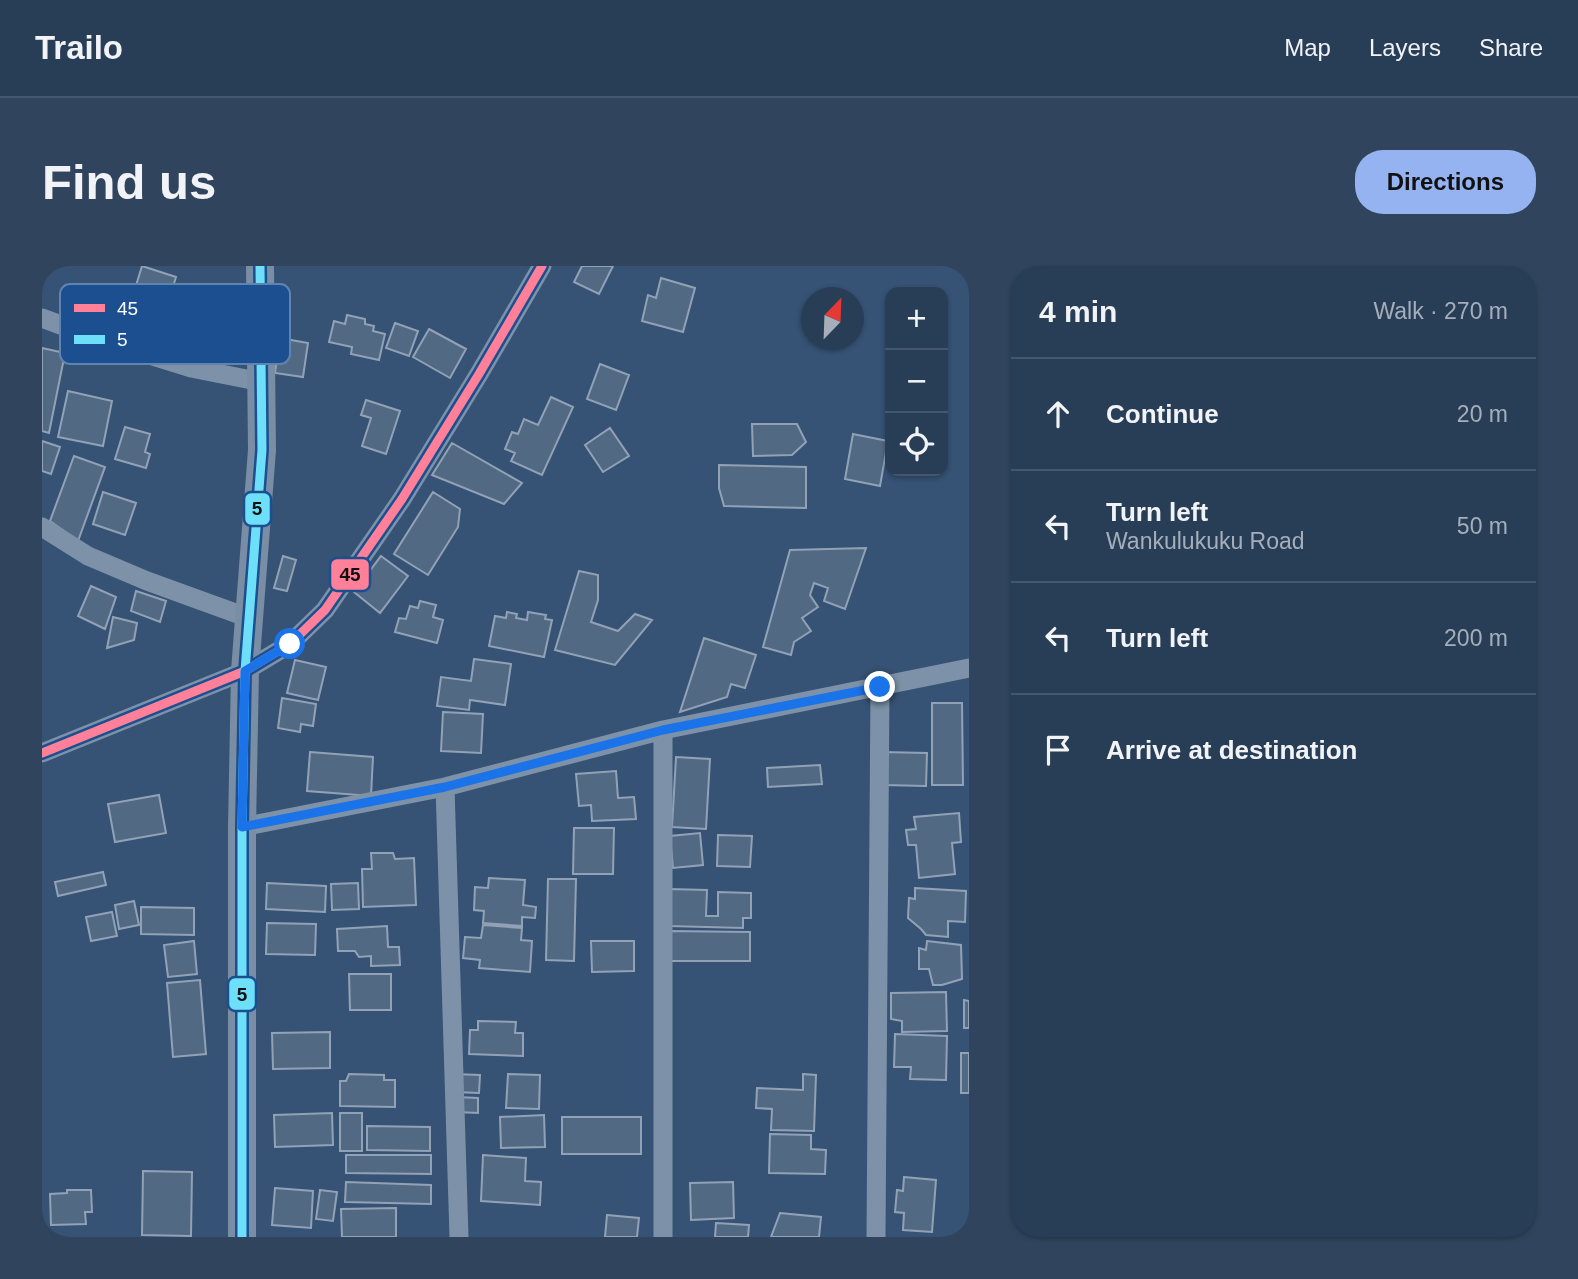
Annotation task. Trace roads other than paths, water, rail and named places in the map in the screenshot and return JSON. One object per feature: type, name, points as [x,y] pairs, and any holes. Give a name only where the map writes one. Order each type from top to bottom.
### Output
[{"type":"main road","points":[[260,266],[260,284]]},
{"type":"main road","points":[[242,1237],[242,827],[245,671],[262,450],[262,364]]},
{"type":"street","points":[[42,753],[245,671],[290,644],[325,610],[402,499],[542,266]]},
{"type":"street","points":[[42,318],[60,325]]},
{"type":"street","points":[[178,364],[262,382]]},
{"type":"street","points":[[42,527],[88,555],[147,581],[248,618]]},
{"type":"street","points":[[242,827],[445,787],[663,730],[969,668]]},
{"type":"street","points":[[876,1237],[880,687]]},
{"type":"street","points":[[663,730],[663,1237]]},
{"type":"street","points":[[445,787],[459,1237]]}]
